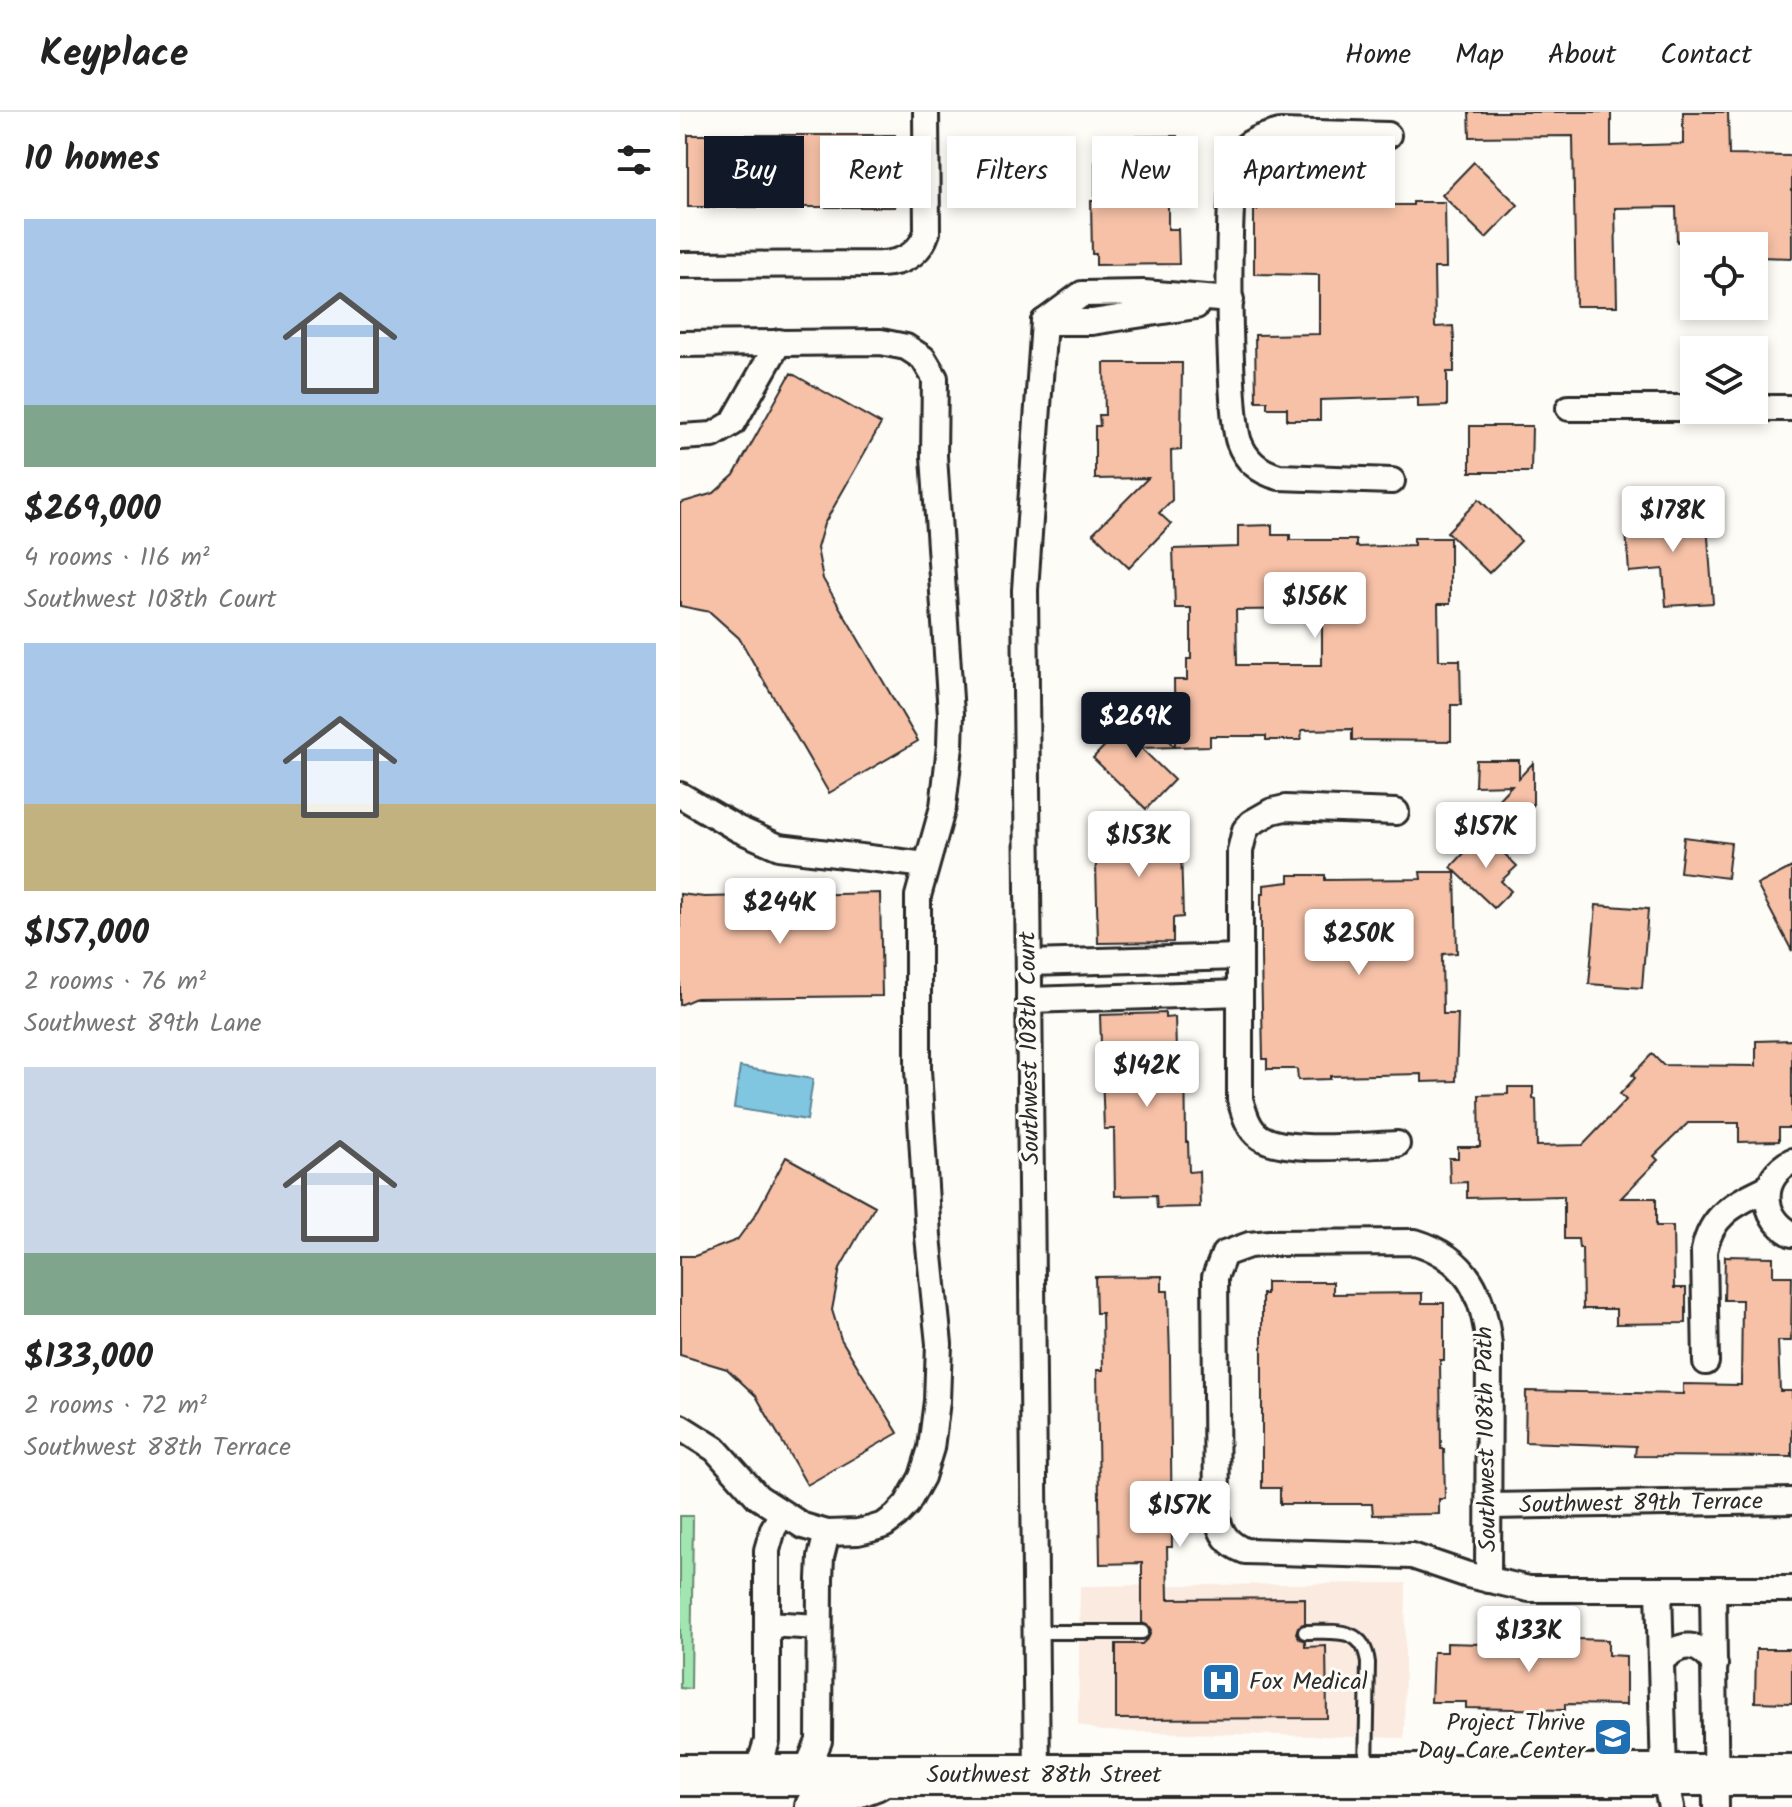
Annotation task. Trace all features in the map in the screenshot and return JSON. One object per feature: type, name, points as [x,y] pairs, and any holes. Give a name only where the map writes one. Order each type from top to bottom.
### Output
[{"type":"main road","points":[[680,1775],[754,1791],[810,1790]]},
{"type":"main road","name":"Southwest 88th Street","points":[[810,1790],[832,1796],[890,1775],[1366,1777],[1716,1791],[1792,1775]]},
{"type":"street","points":[[680,265],[881,264],[902,261],[912,255],[921,247],[927,232],[926,112]]},
{"type":"street","points":[[1388,135],[1288,132],[1264,136],[1247,145],[1238,156],[1231,205],[1232,406],[1239,443],[1252,463],[1269,474],[1279,477],[1392,481]]},
{"type":"street","name":"Southwest 108th Court","points":[[1037,1776],[1038,1632],[1025,590],[1044,322],[1092,322],[1231,300]]},
{"type":"street","points":[[680,437],[713,435],[733,423],[779,342]]},
{"type":"street","points":[[680,344],[893,344],[906,347],[923,358],[935,378],[934,456],[951,730],[943,807],[918,896],[918,1070],[928,1236],[939,1344],[931,1448],[922,1477],[907,1504],[884,1525],[858,1532],[827,1533],[803,1526],[758,1497],[715,1449],[680,1427]]},
{"type":"street","points":[[1569,408],[1680,408]]},
{"type":"street","points":[[1768,408],[1792,408]]},
{"type":"street","points":[[680,795],[738,829],[779,847],[926,865]]},
{"type":"street","points":[[1396,812],[1285,808],[1272,811],[1251,823],[1242,840],[1238,876],[1240,1099],[1249,1125],[1261,1138],[1290,1147],[1397,1144]]},
{"type":"street","points":[[1029,963],[1240,957]]},
{"type":"street","points":[[1111,963],[1111,997]]},
{"type":"street","points":[[1029,1000],[1240,993]]},
{"type":"street","points":[[1792,1161],[1773,1175],[1767,1188],[1770,1215],[1778,1226],[1792,1234]]},
{"type":"street","points":[[1706,1362],[1706,1236],[1722,1213],[1767,1188]]},
{"type":"street","name":"Southwest 108th Path","points":[[1415,1242],[1430,1247],[1452,1261],[1469,1277],[1486,1317],[1490,1376],[1489,1506],[1488,1580],[1412,1556],[1245,1551],[1227,1541],[1217,1515],[1215,1327],[1215,1277],[1224,1254],[1249,1245],[1270,1243],[1415,1242]]},
{"type":"street","name":"Southwest 89th Terrace","points":[[1489,1506],[1792,1501]]},
{"type":"street","points":[[754,1791],[767,1741],[767,1550],[773,1529],[782,1514]]},
{"type":"street","points":[[810,1790],[819,1741],[821,1557],[827,1533]]},
{"type":"street","points":[[1488,1580],[1529,1589],[1792,1589]]},
{"type":"street","points":[[1659,1589],[1667,1791]]},
{"type":"street","points":[[1713,1589],[1716,1791]]},
{"type":"street","points":[[767,1624],[819,1627]]},
{"type":"street","points":[[1661,1661],[1680,1647],[1695,1647],[1706,1652],[1715,1665]]},
{"type":"lane","points":[[1038,1632],[1142,1632]]},
{"type":"lane","points":[[1305,1632],[1340,1632],[1361,1641],[1365,1649],[1368,1663],[1366,1777]]},
{"type":"shaded area","points":[[1406,1583],[1404,1738],[1100,1731],[1078,1724],[1080,1586]]},
{"type":"green space","points":[[680,1516],[693,1516],[691,1689],[680,1688]]},
{"type":"water","points":[[740,1067],[813,1079],[807,1120],[734,1108]]},
{"type":"building","points":[[1469,112],[1611,112],[1611,146],[1683,144],[1683,112],[1728,112],[1729,155],[1792,156],[1792,258],[1768,257],[1768,232],[1680,232],[1680,242],[1677,242],[1676,207],[1615,208],[1617,306],[1576,306],[1573,136],[1470,137]]},
{"type":"building","points":[[688,135],[895,135],[820,136],[820,207],[804,207],[804,136],[704,136],[704,207],[688,207]]},
{"type":"building","points":[[1474,162],[1518,205],[1486,238],[1442,195]]},
{"type":"building","points":[[1091,201],[1092,208],[1168,208],[1168,229],[1178,229],[1179,264],[1096,265],[1096,254],[1092,254]]},
{"type":"building","points":[[1413,202],[1445,202],[1446,268],[1434,268],[1435,327],[1453,326],[1454,372],[1447,372],[1447,406],[1418,407],[1418,397],[1320,400],[1320,420],[1287,420],[1287,408],[1267,408],[1267,401],[1256,401],[1255,335],[1319,334],[1319,275],[1254,274],[1254,210],[1395,208],[1395,205],[1413,205]]},
{"type":"building","points":[[1104,363],[1182,363],[1181,450],[1171,451],[1172,500],[1159,513],[1171,524],[1129,568],[1093,533],[1148,478],[1095,479],[1095,426],[1100,426],[1099,415],[1105,415]]},
{"type":"building","points":[[791,373],[881,424],[824,524],[817,548],[823,579],[918,741],[829,793],[739,638],[710,612],[680,606],[680,503],[714,493],[734,475]]},
{"type":"building","points":[[1470,426],[1532,426],[1531,472],[1470,472]]},
{"type":"building","points":[[1479,499],[1521,541],[1489,573],[1447,532]]},
{"type":"building","points":[[1706,511],[1713,603],[1666,606],[1663,569],[1629,572],[1625,517]]},
{"type":"building","points":[[1272,525],[1272,535],[1290,535],[1290,540],[1356,540],[1356,547],[1414,545],[1414,538],[1450,538],[1450,604],[1438,604],[1439,660],[1460,660],[1461,705],[1451,705],[1451,741],[1352,740],[1352,729],[1302,730],[1301,740],[1266,740],[1266,736],[1210,736],[1210,746],[1175,747],[1174,680],[1187,680],[1187,659],[1191,659],[1191,608],[1175,608],[1173,549],[1238,547],[1238,526]],"holes":[[[1322,609],[1322,665],[1237,665],[1236,610]]]},
{"type":"building","points":[[1138,711],[1175,747],[1141,748],[1174,780],[1146,809],[1093,758]]},
{"type":"building","points":[[1476,760],[1519,760],[1519,778],[1533,763],[1533,806],[1492,806],[1512,785],[1475,786]]},
{"type":"building","points":[[1114,816],[1180,816],[1183,917],[1173,918],[1173,942],[1098,943],[1095,825],[1114,824]]},
{"type":"building","points":[[1483,833],[1517,866],[1501,881],[1511,891],[1494,908],[1451,867]]},
{"type":"building","points":[[1684,837],[1731,843],[1727,878],[1680,872]]},
{"type":"building","points":[[1792,867],[1792,951],[1757,885]]},
{"type":"building","points":[[1420,872],[1455,872],[1457,953],[1443,954],[1442,957],[1443,1014],[1458,1014],[1456,1081],[1422,1082],[1422,1074],[1330,1076],[1330,1079],[1298,1080],[1297,1069],[1267,1069],[1267,1059],[1263,1059],[1261,957],[1261,894],[1264,894],[1264,885],[1289,882],[1289,875],[1325,875],[1325,880],[1421,879]]},
{"type":"building","points":[[880,893],[882,996],[696,998],[680,1005],[680,894],[704,897]]},
{"type":"building","points":[[1596,905],[1648,909],[1642,988],[1589,984]]},
{"type":"building","points":[[1165,1013],[1165,1018],[1175,1017],[1176,1050],[1185,1050],[1186,1142],[1189,1172],[1199,1171],[1200,1207],[1157,1208],[1156,1195],[1115,1196],[1114,1129],[1104,1129],[1100,1015]]},
{"type":"building","points":[[1792,1040],[1792,1128],[1779,1128],[1779,1141],[1739,1142],[1739,1123],[1688,1123],[1654,1156],[1658,1160],[1621,1198],[1656,1198],[1656,1226],[1673,1226],[1674,1288],[1686,1288],[1686,1323],[1616,1324],[1616,1309],[1583,1309],[1582,1248],[1579,1248],[1578,1239],[1564,1239],[1564,1196],[1467,1198],[1467,1182],[1450,1183],[1449,1158],[1458,1158],[1458,1147],[1480,1147],[1479,1095],[1508,1094],[1508,1087],[1533,1087],[1537,1146],[1583,1145],[1626,1100],[1620,1094],[1635,1078],[1632,1075],[1652,1054],[1663,1065],[1756,1066],[1756,1041]]},
{"type":"building","points":[[786,1157],[875,1206],[840,1268],[832,1310],[841,1339],[898,1433],[807,1485],[756,1396],[727,1369],[680,1355],[680,1256],[695,1256],[737,1240],[756,1214]]},
{"type":"building","points":[[1725,1256],[1773,1257],[1773,1276],[1792,1276],[1791,1341],[1778,1341],[1780,1391],[1792,1391],[1792,1457],[1635,1456],[1636,1446],[1525,1442],[1526,1391],[1683,1394],[1683,1384],[1741,1385],[1742,1300],[1724,1300]]},
{"type":"building","points":[[1162,1276],[1162,1291],[1168,1291],[1170,1358],[1172,1547],[1167,1547],[1168,1599],[1305,1598],[1305,1623],[1298,1627],[1296,1633],[1305,1641],[1305,1647],[1326,1646],[1327,1718],[1116,1719],[1116,1644],[1142,1644],[1151,1631],[1142,1623],[1142,1563],[1100,1564],[1097,1370],[1103,1370],[1102,1313],[1096,1313],[1095,1277]]},
{"type":"building","points":[[1266,1282],[1333,1282],[1333,1294],[1422,1293],[1422,1303],[1444,1303],[1444,1360],[1440,1360],[1445,1499],[1439,1499],[1439,1514],[1373,1515],[1372,1504],[1280,1504],[1280,1488],[1262,1488],[1262,1294],[1266,1294]]},
{"type":"building","points":[[1484,1636],[1608,1640],[1608,1655],[1626,1656],[1626,1705],[1565,1704],[1565,1710],[1466,1708],[1466,1702],[1431,1702],[1433,1652],[1447,1652],[1447,1643],[1483,1644]]},
{"type":"building","points":[[1756,1649],[1792,1649],[1792,1703],[1755,1702]]},
{"type":"place","name":"Fox Medical","points":[[1221,1682]]},
{"type":"place","name":"Project Thrive Day Care Center","points":[[1613,1737]]}]
